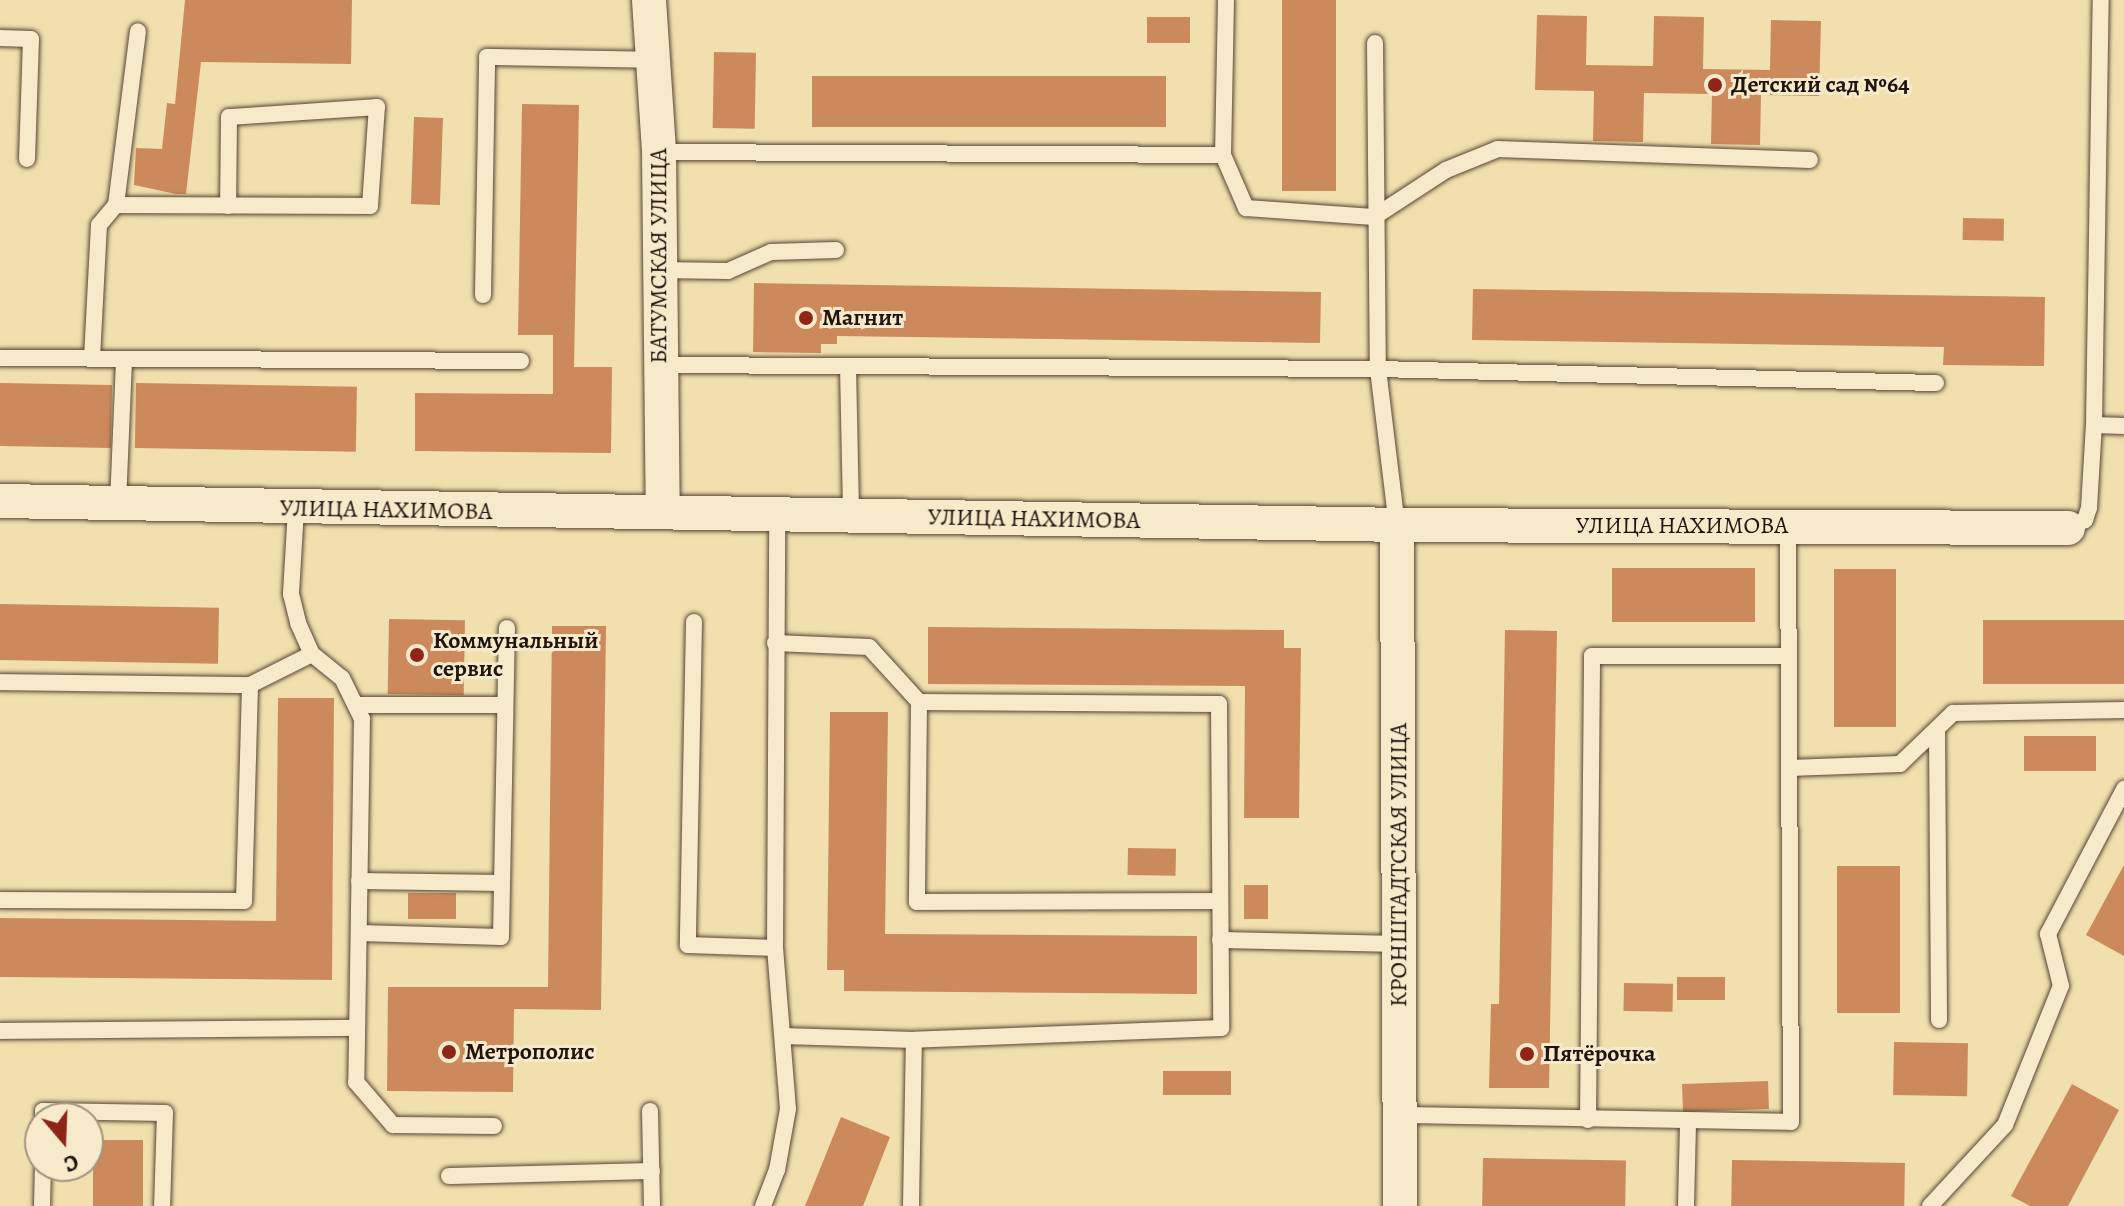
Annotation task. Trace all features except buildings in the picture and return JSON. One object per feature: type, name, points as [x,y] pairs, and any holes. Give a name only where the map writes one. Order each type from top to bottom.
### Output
[{"type":"street","name":"БАТУМСКАЯ УЛИЦА","points":[[649,0],[659,152],[657,270],[663,512]]},
{"type":"street","name":"УЛИЦА НАХИМОВА","points":[[0,501],[296,509],[1397,525],[2068,528]]},
{"type":"street","name":"КРОНШТАДТСКАЯ УЛИЦА","points":[[1397,525],[1400,1206]]},
{"type":"lane","points":[[1226,0],[1223,155],[1246,208],[1374,217],[1446,170],[1498,149],[1810,160]]},
{"type":"lane","points":[[2068,528],[2085,520],[2089,508],[2094,425],[2101,0]]},
{"type":"lane","points":[[92,358],[99,225],[116,205],[138,31]]},
{"type":"lane","points":[[0,38],[31,39],[27,159]]},
{"type":"lane","points":[[1375,43],[1374,217],[1378,369],[1397,525]]},
{"type":"lane","points":[[483,295],[487,57],[655,60]]},
{"type":"lane","points":[[116,205],[228,206],[370,206],[377,107],[229,117],[228,206]]},
{"type":"lane","points":[[659,152],[1223,155]]},
{"type":"lane","points":[[657,270],[728,271],[771,252],[836,250]]},
{"type":"lane","points":[[0,358],[521,361]]},
{"type":"lane","points":[[118,504],[124,359]]},
{"type":"lane","points":[[659,365],[1378,369],[1936,383]]},
{"type":"lane","points":[[848,367],[851,516]]},
{"type":"lane","points":[[2094,425],[2124,426]]},
{"type":"lane","points":[[296,509],[291,594],[312,654],[342,678],[362,719],[356,1082],[393,1125],[494,1126]]},
{"type":"lane","points":[[763,1206],[777,1170],[788,1109],[775,948],[777,515]]},
{"type":"lane","points":[[1400,1115],[1688,1123],[1791,1122],[1788,526]]},
{"type":"lane","points":[[694,622],[688,945],[775,948]]},
{"type":"lane","points":[[359,933],[501,937],[507,628]]},
{"type":"lane","points":[[775,643],[869,647],[919,702],[917,902],[1220,901]]},
{"type":"lane","points":[[0,682],[250,685],[312,654]]},
{"type":"lane","points":[[1588,1120],[1592,656],[1787,656]]},
{"type":"lane","points":[[0,900],[244,901],[250,685]]},
{"type":"lane","points":[[783,1036],[914,1040],[1221,1028],[1219,704],[919,702]]},
{"type":"lane","points":[[357,705],[504,705]]},
{"type":"lane","points":[[1789,768],[1900,764],[1953,713],[2124,710]]},
{"type":"lane","points":[[1937,729],[1939,1020]]},
{"type":"lane","points":[[1930,1206],[2005,1125],[2061,986],[2048,934],[2124,789]]},
{"type":"lane","points":[[359,881],[502,883]]},
{"type":"lane","points":[[1220,940],[1401,944]]},
{"type":"lane","points":[[0,1031],[357,1028]]},
{"type":"lane","points":[[911,1206],[914,1040]]},
{"type":"lane","points":[[650,1111],[652,1206]]},
{"type":"lane","points":[[104,1112],[165,1113],[162,1206]]},
{"type":"lane","points":[[1686,1206],[1688,1123]]},
{"type":"lane","points":[[449,1176],[652,1171]]},
{"type":"lane","points":[[42,1206],[43,1182]]},
{"type":"place","name":"Детский сад №64","points":[[1715,85]]},
{"type":"place","name":"Магнит","points":[[806,318]]},
{"type":"place","name":"Коммунальный сервис","points":[[417,655]]},
{"type":"place","name":"Метрополис","points":[[449,1052]]},
{"type":"place","name":"Пятёрочка","points":[[1527,1054]]}]
